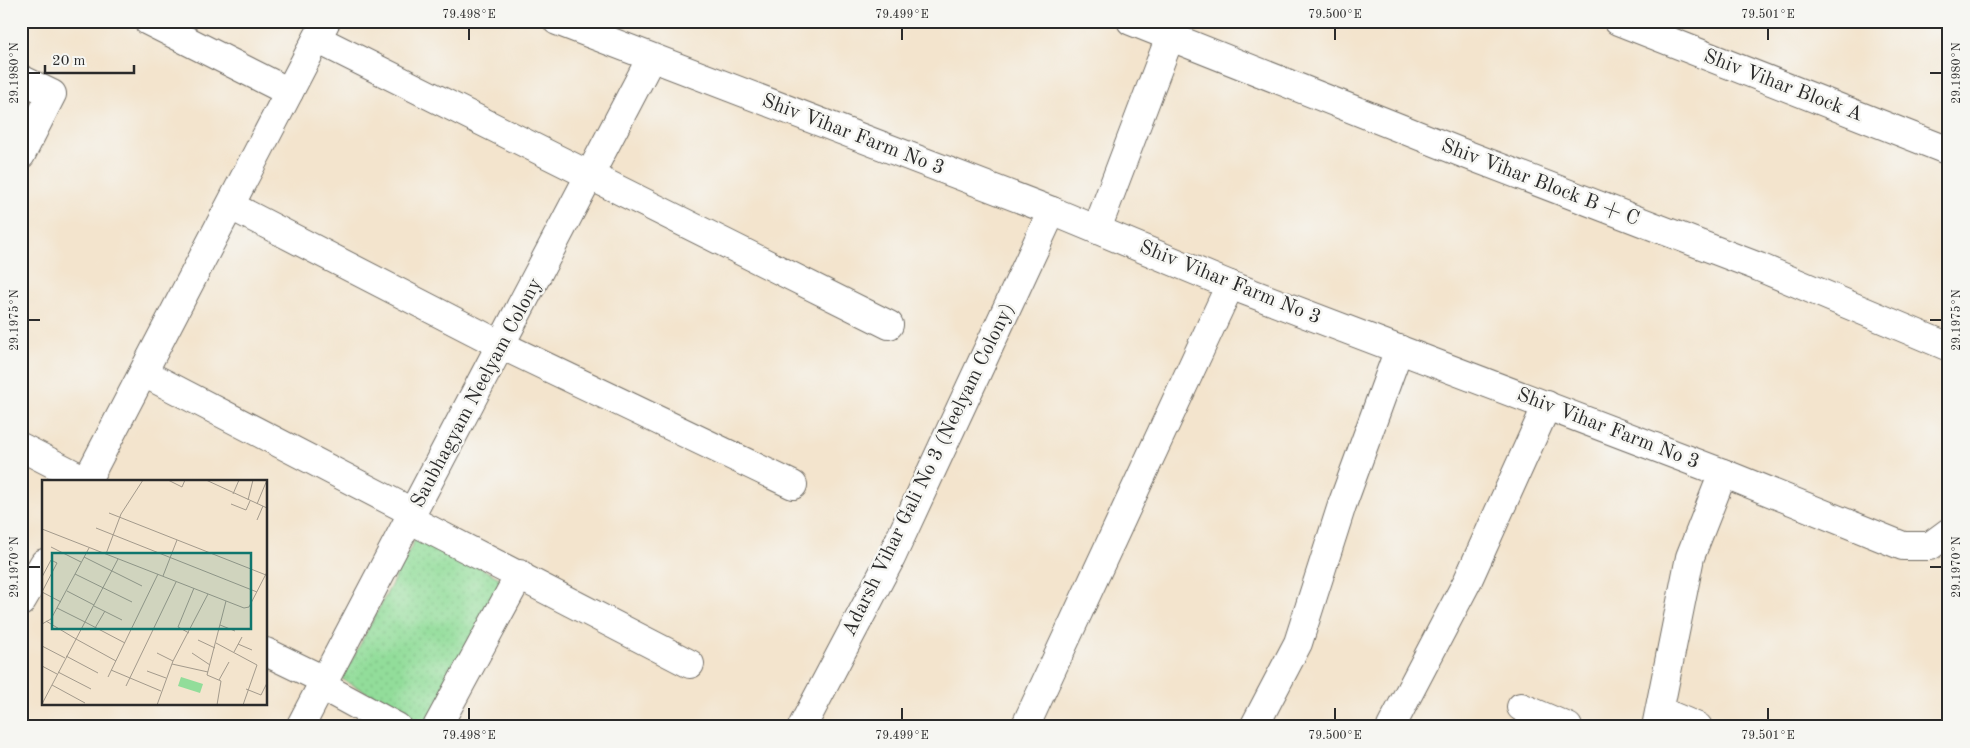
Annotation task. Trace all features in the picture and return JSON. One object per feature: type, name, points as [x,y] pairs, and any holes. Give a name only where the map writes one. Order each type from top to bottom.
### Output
[{"type":"street","points":[[148,21],[289,92]]},
{"type":"street","name":"Shiv Vihar Farm No 3","points":[[557,21],[1052,211],[1230,285],[1723,473],[1903,546],[1930,546],[1949,532]]},
{"type":"street","name":"Shiv Vihar Block B + C","points":[[1131,21],[1173,29],[1465,154],[1759,267],[1949,347]]},
{"type":"street","name":"Shiv Vihar Block A","points":[[1618,21],[1949,151]]},
{"type":"street","points":[[1097,229],[1173,29]]},
{"type":"street","points":[[88,480],[322,30],[591,174],[889,324]]},
{"type":"street","name":"Saubhagyam Neelyam Colony","points":[[300,727],[651,58]]},
{"type":"street","points":[[21,79],[52,94],[21,155]]},
{"type":"street","points":[[231,206],[501,345],[793,486]]},
{"type":"street","name":"Adarsh Vihar Gali No 3 (Neelyam Colony)","points":[[802,727],[891,558],[1052,211]]},
{"type":"street","points":[[1026,727],[1230,285]]},
{"type":"street","points":[[1254,727],[1298,643],[1342,505],[1399,349]]},
{"type":"street","points":[[144,373],[690,664]]},
{"type":"street","points":[[1391,727],[1468,580],[1547,405]]},
{"type":"street","points":[[21,447],[85,480]]},
{"type":"street","points":[[1698,727],[1658,719],[1690,556],[1723,473]]},
{"type":"street","points":[[21,602],[42,566]]},
{"type":"street","points":[[438,727],[520,574]]},
{"type":"street","points":[[268,653],[397,727]]},
{"type":"street","points":[[1520,707],[1568,727]]},
{"type":"green space","points":[[418,534],[505,581],[427,725],[342,679]]}]
